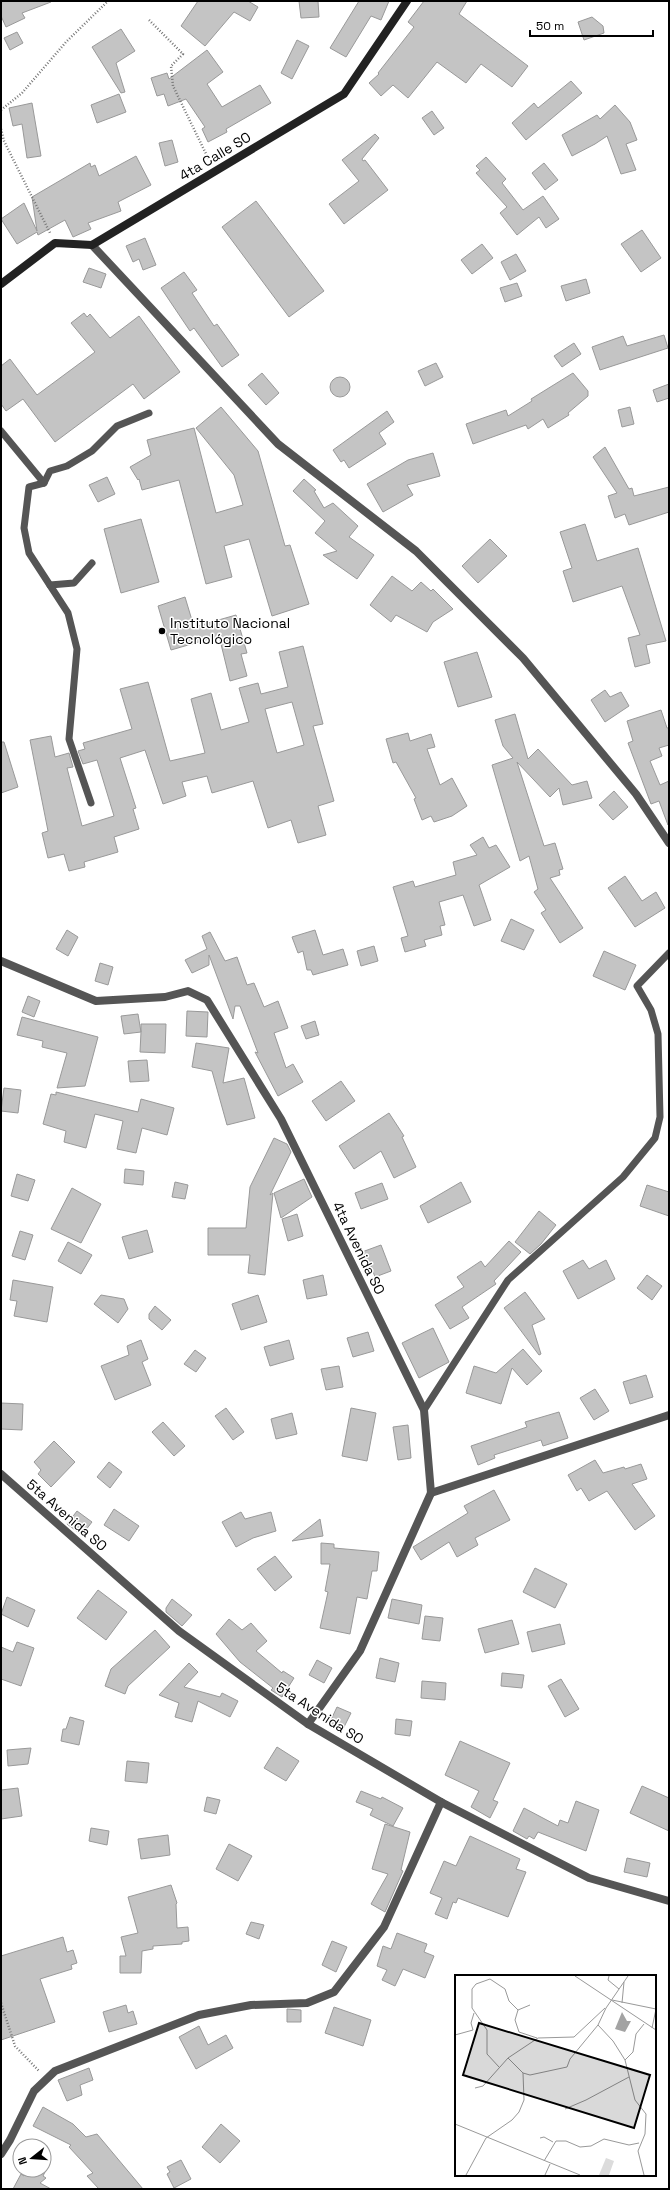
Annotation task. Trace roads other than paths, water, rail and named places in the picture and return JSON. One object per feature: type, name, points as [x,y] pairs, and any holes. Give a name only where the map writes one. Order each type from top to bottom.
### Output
[{"type":"street","name":"4ta Calle SO","points":[[92,245],[344,94],[407,1]]},
{"type":"street","points":[[1,284],[55,244],[92,245],[278,444],[416,551],[523,658],[636,794],[669,843]]},
{"type":"street","name":"4ta Avenida SO","points":[[1,962],[96,1002],[166,997],[188,992],[207,1000],[281,1119],[424,1410],[431,1493]]},
{"type":"street","points":[[308,1724],[360,1651],[431,1493],[669,1415]]},
{"type":"street","name":"5ta Avenida SO","points":[[1,1474],[179,1631],[308,1724],[441,1802],[589,1878],[669,1901]]},
{"type":"street","points":[[1,2154],[10,2140],[34,2091],[55,2071],[87,2057],[199,2015],[251,2005],[307,2003],[334,1992],[384,1927],[441,1802]]},
{"type":"lane","points":[[91,803],[70,739],[77,650],[68,613],[29,553],[24,528],[29,487],[44,483],[50,471],[67,466],[92,451],[117,426],[149,413]]},
{"type":"lane","points":[[1,430],[44,483]]},
{"type":"lane","points":[[50,585],[74,583],[92,563]]},
{"type":"lane","points":[[424,1410],[508,1280],[623,1177],[655,1138],[660,1117],[658,1034],[651,1010],[637,986],[669,952]]},
{"type":"place","name":"Instituto Nacional Tecnológico","points":[[162,631]]}]
